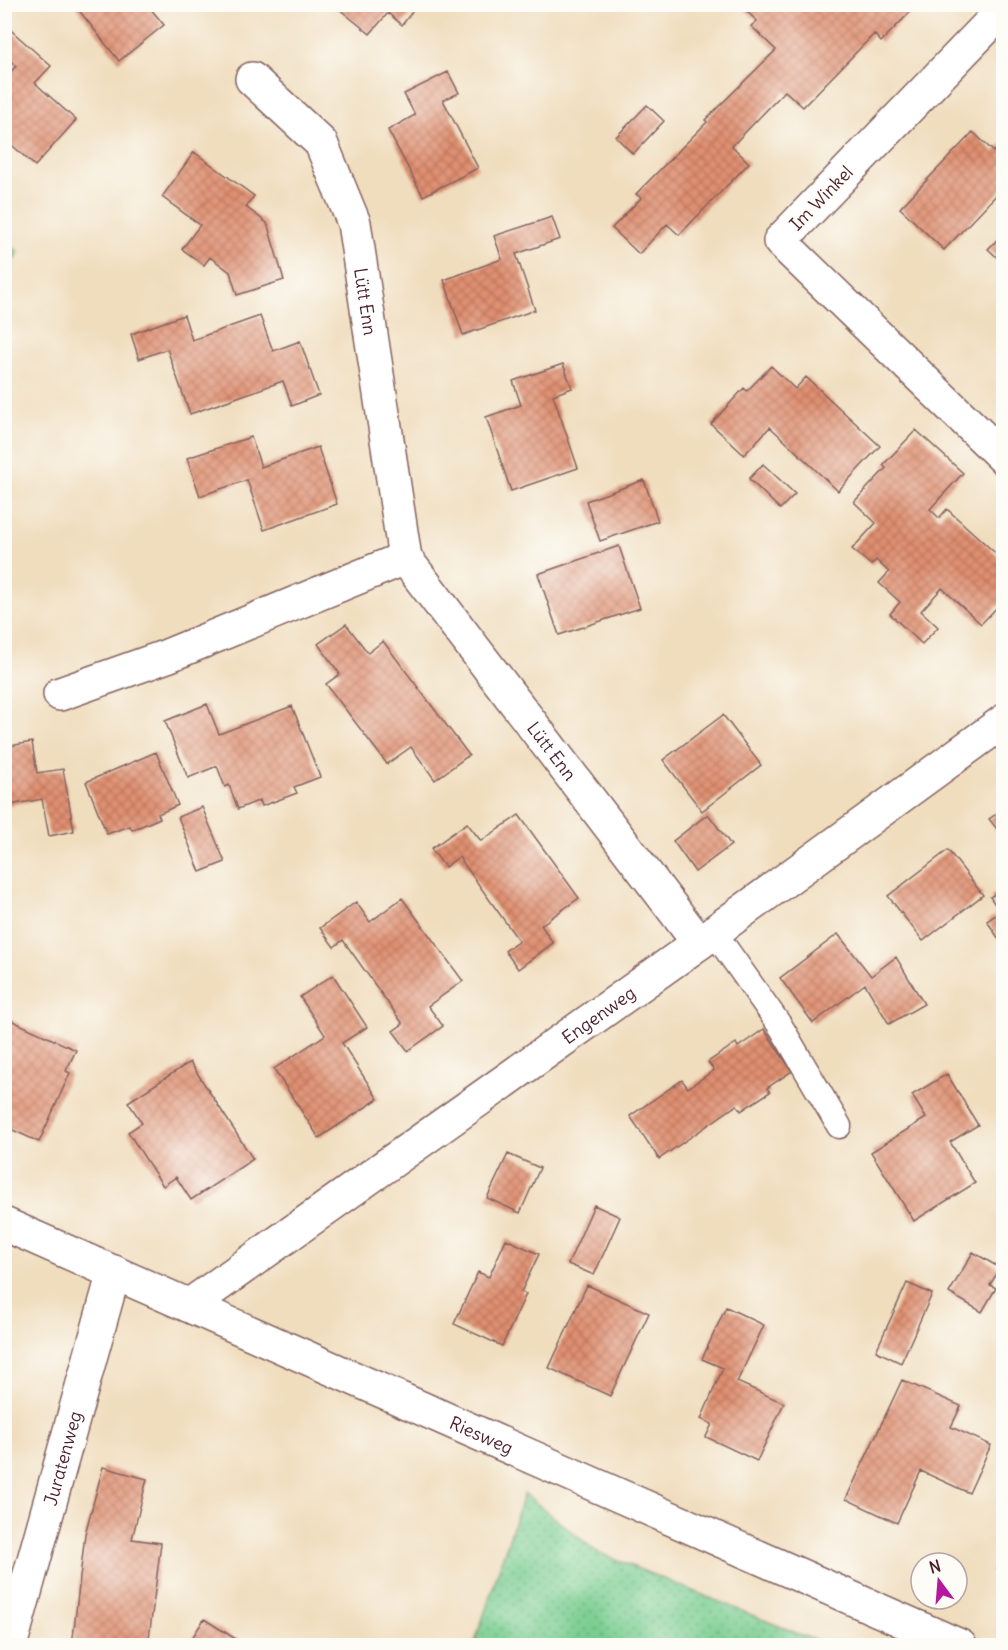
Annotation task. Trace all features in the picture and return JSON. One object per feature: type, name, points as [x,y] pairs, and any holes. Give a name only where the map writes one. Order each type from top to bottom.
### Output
[{"type":"street","name":"Im Winkel","points":[[1004,9],[780,241],[1004,458]]},
{"type":"street","name":"Lütt Enn","points":[[252,79],[321,143],[354,223],[405,558],[706,937]]},
{"type":"street","points":[[60,694],[167,656],[405,558]]},
{"type":"street","name":"Engenweg","points":[[190,1305],[1004,721]]},
{"type":"street","name":"Riesweg","points":[[4,1224],[960,1646]]},
{"type":"street","name":"Juratenweg","points":[[10,1646],[114,1272]]},
{"type":"lane","points":[[706,937],[781,1028],[839,1126]]},
{"type":"green space","points":[[5,243],[19,252],[5,274]]},
{"type":"green space","points":[[524,1493],[597,1552],[826,1645],[474,1645]]},
{"type":"building","points":[[74,4],[153,4],[150,8],[164,25],[119,61]]},
{"type":"building","points":[[333,4],[418,4],[402,25],[388,13],[370,34]]},
{"type":"building","points":[[908,5],[913,9],[881,42],[874,34],[803,107],[785,91],[732,146],[749,163],[679,235],[667,224],[639,254],[612,228],[641,198],[636,194],[707,122],[705,120],[776,50],[751,26],[757,21],[741,6]]},
{"type":"building","points":[[4,24],[51,66],[35,83],[76,120],[35,166],[4,138],[4,79],[16,66],[4,55]]},
{"type":"building","points":[[448,72],[459,93],[443,100],[478,168],[423,196],[388,130],[415,115],[404,94]]},
{"type":"building","points":[[647,105],[664,121],[633,154],[616,137]]},
{"type":"building","points":[[973,132],[994,152],[1004,142],[1004,187],[944,250],[900,208]]},
{"type":"building","points":[[194,152],[254,196],[246,207],[267,223],[284,280],[237,295],[230,272],[210,257],[204,265],[182,249],[200,225],[162,197]]},
{"type":"building","points":[[552,217],[560,239],[516,254],[535,310],[463,335],[444,280],[502,259],[494,236]]},
{"type":"building","points":[[1004,233],[1004,264],[988,249]]},
{"type":"building","points":[[184,315],[192,340],[260,316],[273,351],[300,341],[319,395],[292,406],[283,381],[190,414],[167,349],[139,359],[131,334]]},
{"type":"building","points":[[563,364],[572,388],[553,395],[578,468],[511,491],[486,417],[521,405],[513,381]]},
{"type":"building","points":[[771,366],[795,389],[806,377],[880,446],[838,491],[770,427],[744,455],[711,424],[744,388],[747,391]]},
{"type":"building","points":[[916,430],[963,473],[930,509],[939,518],[947,509],[1004,561],[1004,600],[981,624],[942,588],[921,611],[938,627],[922,644],[890,614],[900,602],[879,583],[889,572],[876,560],[871,565],[852,549],[876,523],[854,502],[886,468],[883,465]]},
{"type":"building","points":[[251,437],[261,467],[318,447],[337,504],[264,530],[247,480],[200,496],[187,458]]},
{"type":"building","points":[[763,464],[795,494],[780,509],[749,479]]},
{"type":"building","points":[[644,480],[658,521],[600,541],[586,501]]},
{"type":"building","points":[[619,546],[640,608],[559,635],[538,574]]},
{"type":"building","points":[[346,624],[368,653],[383,641],[469,755],[435,780],[411,747],[387,764],[326,684],[340,674],[318,644]]},
{"type":"building","points":[[207,704],[219,734],[292,706],[320,777],[294,787],[297,793],[262,806],[260,800],[238,809],[229,785],[225,787],[217,766],[188,778],[165,721]]},
{"type":"building","points":[[723,715],[761,765],[702,811],[663,760]]},
{"type":"building","points":[[32,742],[37,773],[63,769],[74,831],[49,836],[42,799],[4,806],[4,747]]},
{"type":"building","points":[[156,752],[178,805],[158,814],[160,818],[132,830],[130,826],[107,834],[86,782]]},
{"type":"building","points":[[202,807],[225,862],[200,872],[178,817]]},
{"type":"building","points":[[1004,809],[1004,838],[989,819]]},
{"type":"building","points":[[708,814],[731,845],[695,872],[673,841]]},
{"type":"building","points":[[519,815],[579,898],[541,925],[553,943],[518,969],[505,951],[519,941],[459,857],[445,867],[431,849],[467,823],[481,841]]},
{"type":"building","points":[[948,850],[983,895],[923,941],[888,896]]},
{"type":"building","points":[[1004,888],[1004,947],[987,921],[1000,912],[990,897]]},
{"type":"building","points":[[402,898],[463,981],[428,1006],[443,1026],[408,1051],[393,1031],[403,1024],[343,940],[334,947],[320,928],[356,902],[370,922]]},
{"type":"building","points":[[838,934],[871,976],[896,957],[924,1004],[889,1024],[865,984],[813,1023],[780,978]]},
{"type":"building","points":[[333,975],[367,1027],[342,1043],[378,1099],[319,1138],[274,1069],[325,1035],[300,997]]},
{"type":"building","points":[[4,1017],[76,1050],[66,1071],[70,1073],[39,1142],[4,1126]]},
{"type":"building","points":[[764,1029],[792,1071],[767,1088],[770,1092],[741,1111],[737,1105],[659,1159],[630,1116],[682,1080],[688,1088],[714,1070],[708,1062],[736,1043],[738,1047]]},
{"type":"building","points":[[190,1062],[253,1159],[191,1200],[176,1177],[163,1186],[128,1132],[142,1123],[128,1102]]},
{"type":"building","points":[[947,1074],[978,1125],[950,1142],[975,1183],[914,1221],[871,1152],[926,1118],[912,1095]]},
{"type":"building","points":[[508,1154],[540,1168],[520,1213],[487,1198]]},
{"type":"building","points":[[594,1205],[620,1217],[594,1275],[568,1264]]},
{"type":"building","points":[[506,1239],[539,1254],[521,1292],[526,1294],[502,1346],[454,1324],[478,1272],[489,1277]]},
{"type":"building","points":[[973,1252],[1000,1268],[990,1285],[996,1288],[982,1312],[949,1293]]},
{"type":"building","points":[[907,1283],[932,1294],[901,1363],[876,1351]]},
{"type":"building","points":[[587,1285],[649,1313],[610,1396],[549,1368]]},
{"type":"building","points":[[726,1307],[764,1325],[737,1382],[784,1403],[757,1461],[706,1437],[712,1424],[701,1419],[723,1368],[702,1359]]},
{"type":"building","points":[[902,1380],[961,1406],[951,1427],[991,1445],[969,1493],[921,1471],[897,1523],[846,1499]]},
{"type":"building","points":[[103,1467],[147,1479],[132,1539],[161,1543],[148,1646],[72,1646],[85,1534]]},
{"type":"building","points":[[1004,1554],[1004,1571],[997,1568]]},
{"type":"building","points":[[204,1619],[247,1646],[187,1646]]}]
